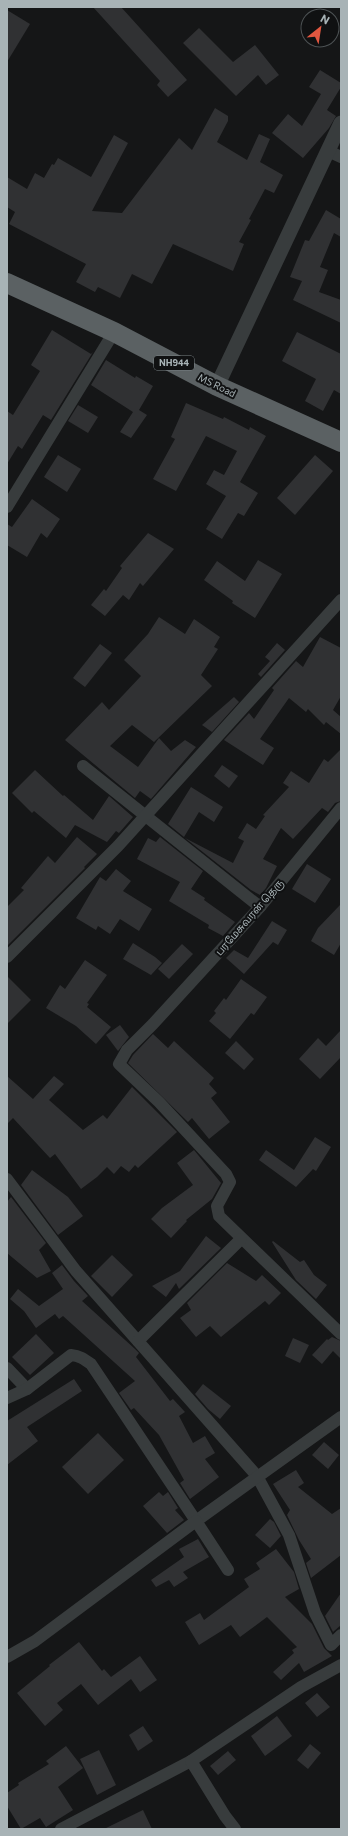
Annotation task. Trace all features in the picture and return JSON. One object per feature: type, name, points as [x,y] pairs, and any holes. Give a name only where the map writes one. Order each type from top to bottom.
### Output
[{"type":"highway","name":"MS Road","points":[[7,283],[114,332],[217,386],[341,442]]},
{"type":"street","points":[[217,386],[335,154],[341,124]]},
{"type":"street","points":[[7,507],[114,332]]},
{"type":"street","points":[[7,957],[118,846],[341,600]]},
{"type":"street","points":[[83,766],[145,817],[260,907]]},
{"type":"street","name":"பரமேசுவரன் தெரு","points":[[241,1239],[219,1216],[217,1206],[230,1182],[226,1174],[159,1102],[119,1064],[127,1050],[153,1024],[260,907],[341,808]]},
{"type":"street","points":[[7,1179],[76,1271],[257,1476],[289,1535],[315,1613],[341,1665],[301,1687],[191,1761],[61,1829]]},
{"type":"street","points":[[138,1341],[241,1239],[341,1334]]},
{"type":"street","points":[[7,1398],[27,1389],[72,1356],[80,1356],[84,1358],[91,1364],[228,1570]]},
{"type":"street","points":[[7,1368],[27,1389]]},
{"type":"street","points":[[7,1657],[35,1641],[196,1520],[341,1417]]},
{"type":"street","points":[[331,1646],[341,1635]]},
{"type":"street","points":[[191,1761],[225,1816],[235,1829]]},
{"type":"building","points":[[93,7],[121,7],[187,80],[168,97],[157,85],[160,81]]},
{"type":"building","points":[[7,10],[30,24],[7,62]]},
{"type":"building","points":[[199,28],[233,62],[255,45],[279,75],[266,85],[258,75],[236,96],[183,43]]},
{"type":"building","points":[[320,70],[341,83],[341,87],[327,110],[336,116],[329,128],[303,158],[272,133],[288,114],[302,126],[321,94],[309,87]]},
{"type":"building","points":[[215,108],[228,116],[228,121],[217,142],[247,160],[259,134],[270,139],[260,162],[283,175],[274,193],[265,189],[249,219],[251,220],[239,242],[244,244],[233,271],[173,244],[152,284],[132,274],[120,298],[98,287],[95,292],[76,282],[86,264],[9,224],[15,212],[7,207],[7,177],[27,189],[35,173],[44,178],[52,164],[54,165],[58,158],[91,177],[114,135],[128,143],[92,211],[122,213],[179,138],[192,150]]},
{"type":"building","points":[[326,210],[341,219],[341,237],[334,233],[320,267],[328,270],[319,292],[341,300],[341,323],[293,300],[302,281],[290,277],[305,240],[309,241]]},
{"type":"building","points":[[52,330],[91,354],[93,352],[51,420],[43,415],[22,449],[18,446],[7,464],[7,411],[13,415],[40,371],[31,365]]},
{"type":"building","points":[[297,332],[341,354],[341,394],[334,390],[323,411],[305,401],[316,379],[282,361]]},
{"type":"building","points":[[106,360],[135,378],[136,376],[153,386],[139,410],[147,415],[131,438],[120,432],[133,412],[91,385]]},
{"type":"building","points":[[186,403],[223,419],[224,417],[249,430],[250,427],[266,436],[240,482],[258,493],[244,516],[238,513],[222,539],[206,529],[226,496],[206,484],[214,470],[224,475],[237,451],[206,436],[176,491],[153,479],[175,439],[171,437]]},
{"type":"building","points":[[78,405],[98,417],[88,433],[68,421]]},
{"type":"building","points":[[58,455],[81,469],[67,492],[44,477]]},
{"type":"building","points":[[315,455],[333,471],[295,515],[277,498]]},
{"type":"building","points":[[32,499],[60,519],[47,538],[41,533],[27,557],[7,545],[7,524],[12,527]]},
{"type":"building","points":[[148,533],[174,549],[143,586],[140,583],[129,600],[123,595],[105,616],[91,605],[104,589],[106,591],[122,568],[120,566]]},
{"type":"building","points":[[258,560],[282,574],[255,618],[232,603],[233,601],[204,580],[217,561],[245,581]]},
{"type":"building","points":[[159,617],[185,634],[194,619],[220,637],[214,647],[218,649],[201,675],[212,686],[154,742],[132,725],[110,746],[138,767],[159,738],[171,751],[185,740],[196,747],[151,799],[140,791],[135,798],[65,740],[102,702],[109,710],[141,676],[124,660],[148,634]]},
{"type":"building","points":[[320,637],[341,648],[341,696],[333,710],[341,717],[341,734],[326,722],[324,725],[308,709],[306,712],[289,698],[260,739],[274,748],[263,765],[224,740],[249,713],[254,719],[274,690],[272,688],[296,661],[303,667]]},
{"type":"building","points":[[277,643],[285,650],[261,677],[258,674],[270,661],[265,657]]},
{"type":"building","points":[[100,644],[112,653],[85,687],[73,678]]},
{"type":"building","points":[[234,697],[239,702],[212,732],[202,725]]},
{"type":"building","points":[[341,749],[341,801],[335,803],[328,812],[322,808],[293,839],[281,828],[263,859],[277,866],[266,888],[260,895],[251,890],[185,838],[233,863],[244,841],[238,838],[247,823],[256,829],[265,816],[263,815],[289,787],[283,783],[291,771],[309,783],[324,759],[328,762]]},
{"type":"building","points":[[222,765],[238,776],[229,788],[214,776]]},
{"type":"building","points":[[35,770],[63,796],[64,795],[93,820],[109,796],[133,817],[119,833],[116,831],[107,842],[75,825],[66,838],[34,811],[32,813],[12,793]]},
{"type":"building","points":[[191,787],[223,807],[214,822],[199,812],[184,837],[168,824]]},
{"type":"building","points":[[77,837],[97,854],[84,867],[85,868],[7,946],[7,907],[24,890],[21,888],[48,856],[55,863]]},
{"type":"building","points":[[160,837],[203,871],[191,889],[205,898],[204,900],[235,922],[223,936],[208,928],[209,925],[169,901],[180,882],[137,859],[148,838],[156,842]]},
{"type":"building","points":[[307,864],[331,879],[315,903],[292,889]]},
{"type":"building","points":[[116,869],[131,881],[123,891],[152,909],[139,931],[120,919],[110,934],[98,926],[96,930],[76,918],[100,877],[106,881]]},
{"type":"building","points":[[341,904],[341,943],[334,955],[311,941],[318,928]]},
{"type":"building","points":[[272,921],[287,930],[278,945],[273,942],[244,974],[226,958],[234,950],[248,958]]},
{"type":"building","points":[[133,943],[162,963],[151,975],[123,959]]},
{"type":"building","points":[[182,944],[193,954],[169,979],[158,969]]},
{"type":"building","points":[[85,960],[107,975],[87,1003],[89,1004],[87,1007],[111,1027],[96,1044],[76,1026],[46,1008],[60,985],[65,989]]},
{"type":"building","points":[[7,976],[31,1000],[7,1024]]},
{"type":"building","points":[[241,979],[267,997],[254,1015],[251,1013],[230,1039],[209,1021],[216,1013],[214,1011],[224,998],[226,1000]]},
{"type":"building","points":[[120,1025],[129,1037],[118,1051],[106,1035]]},
{"type":"building","points":[[341,1030],[341,1057],[320,1079],[299,1059],[318,1038],[326,1046]]},
{"type":"building","points":[[153,1034],[168,1048],[174,1041],[214,1078],[209,1084],[217,1093],[211,1098],[230,1122],[209,1139],[192,1118],[188,1122],[128,1063],[133,1055]]},
{"type":"building","points":[[236,1041],[254,1059],[244,1070],[225,1053]]},
{"type":"building","points":[[7,1076],[33,1099],[54,1076],[64,1084],[49,1100],[83,1130],[103,1115],[107,1119],[132,1087],[177,1132],[138,1168],[135,1165],[129,1172],[121,1166],[114,1174],[107,1167],[81,1189],[55,1154],[50,1158],[13,1118],[7,1124]]},
{"type":"building","points":[[315,1137],[331,1147],[316,1171],[313,1169],[296,1187],[259,1160],[266,1150],[294,1170]]},
{"type":"building","points":[[194,1150],[221,1183],[212,1199],[186,1220],[187,1221],[171,1238],[151,1219],[162,1208],[193,1185],[177,1163]]},
{"type":"building","points":[[32,1170],[68,1197],[83,1216],[58,1235],[21,1185]]},
{"type":"building","points":[[11,1197],[46,1243],[39,1250],[51,1271],[37,1278],[7,1253],[7,1202]]},
{"type":"building","points":[[206,1236],[221,1248],[179,1289],[176,1283],[166,1297],[152,1286],[180,1271]]},
{"type":"building","points":[[273,1241],[300,1262],[304,1260],[314,1275],[327,1285],[316,1299],[296,1280],[272,1242]]},
{"type":"building","points":[[112,1255],[133,1275],[112,1297],[91,1276]]},
{"type":"building","points":[[227,1263],[256,1281],[262,1275],[281,1293],[269,1305],[265,1301],[221,1337],[210,1326],[196,1337],[180,1318],[191,1310],[187,1303]]},
{"type":"building","points":[[62,1265],[88,1296],[82,1301],[139,1353],[136,1357],[170,1401],[173,1399],[185,1412],[179,1416],[193,1443],[205,1436],[215,1453],[205,1459],[219,1477],[190,1499],[180,1483],[184,1480],[159,1435],[134,1408],[131,1410],[119,1393],[135,1381],[63,1316],[59,1319],[55,1314],[36,1328],[24,1311],[10,1299],[18,1289],[39,1306],[63,1289],[52,1273]]},
{"type":"building","points":[[36,1334],[54,1353],[30,1375],[12,1357]]},
{"type":"building","points":[[332,1337],[341,1341],[341,1359],[333,1351],[322,1364],[312,1355],[327,1339],[328,1340]]},
{"type":"building","points":[[293,1338],[309,1345],[300,1363],[285,1356]]},
{"type":"building","points":[[74,1379],[82,1391],[27,1427],[38,1441],[7,1465],[7,1421]]},
{"type":"building","points":[[203,1384],[231,1406],[220,1419],[208,1409],[195,1394]]},
{"type":"building","points":[[98,1433],[124,1460],[88,1494],[62,1467]]},
{"type":"building","points":[[324,1442],[339,1455],[328,1469],[312,1455]]},
{"type":"building","points":[[296,1470],[304,1483],[298,1487],[332,1514],[341,1508],[341,1555],[311,1578],[306,1563],[311,1559],[299,1540],[287,1515],[290,1510],[273,1484]]},
{"type":"building","points":[[159,1492],[163,1496],[168,1492],[178,1508],[175,1510],[184,1520],[167,1533],[143,1506]]},
{"type":"building","points":[[270,1519],[274,1522],[281,1536],[270,1548],[255,1535]]},
{"type":"building","points":[[198,1539],[209,1557],[183,1572],[188,1578],[174,1587],[169,1580],[156,1587],[151,1580],[184,1557],[179,1549]]},
{"type":"building","points":[[276,1549],[294,1572],[299,1589],[285,1597],[312,1624],[324,1648],[332,1656],[304,1672],[299,1663],[281,1680],[273,1672],[294,1653],[292,1650],[297,1647],[267,1617],[240,1637],[231,1625],[199,1645],[185,1622],[200,1613],[204,1620],[249,1587],[244,1579],[260,1569],[256,1563]]},
{"type":"building","points":[[341,1593],[341,1625],[333,1632],[325,1616]]},
{"type":"building","points":[[79,1642],[102,1671],[104,1669],[111,1677],[140,1656],[157,1680],[140,1692],[131,1679],[98,1705],[81,1684],[57,1703],[63,1710],[45,1726],[17,1693],[50,1666],[49,1665]]},
{"type":"building","points":[[317,1693],[330,1707],[317,1717],[305,1703]]},
{"type":"building","points":[[277,1716],[292,1736],[265,1756],[251,1736]]},
{"type":"building","points":[[143,1726],[153,1741],[138,1751],[129,1735]]},
{"type":"building","points":[[310,1744],[321,1753],[308,1769],[297,1760]]},
{"type":"building","points":[[66,1746],[83,1768],[58,1787],[73,1810],[46,1827],[40,1818],[21,1829],[7,1806],[7,1793],[19,1785],[18,1783],[49,1764],[46,1761]]},
{"type":"building","points":[[99,1750],[116,1785],[97,1795],[80,1759]]},
{"type":"building","points":[[228,1751],[236,1760],[218,1775],[210,1766]]},
{"type":"building","points":[[143,1810],[152,1829],[104,1829]]}]
